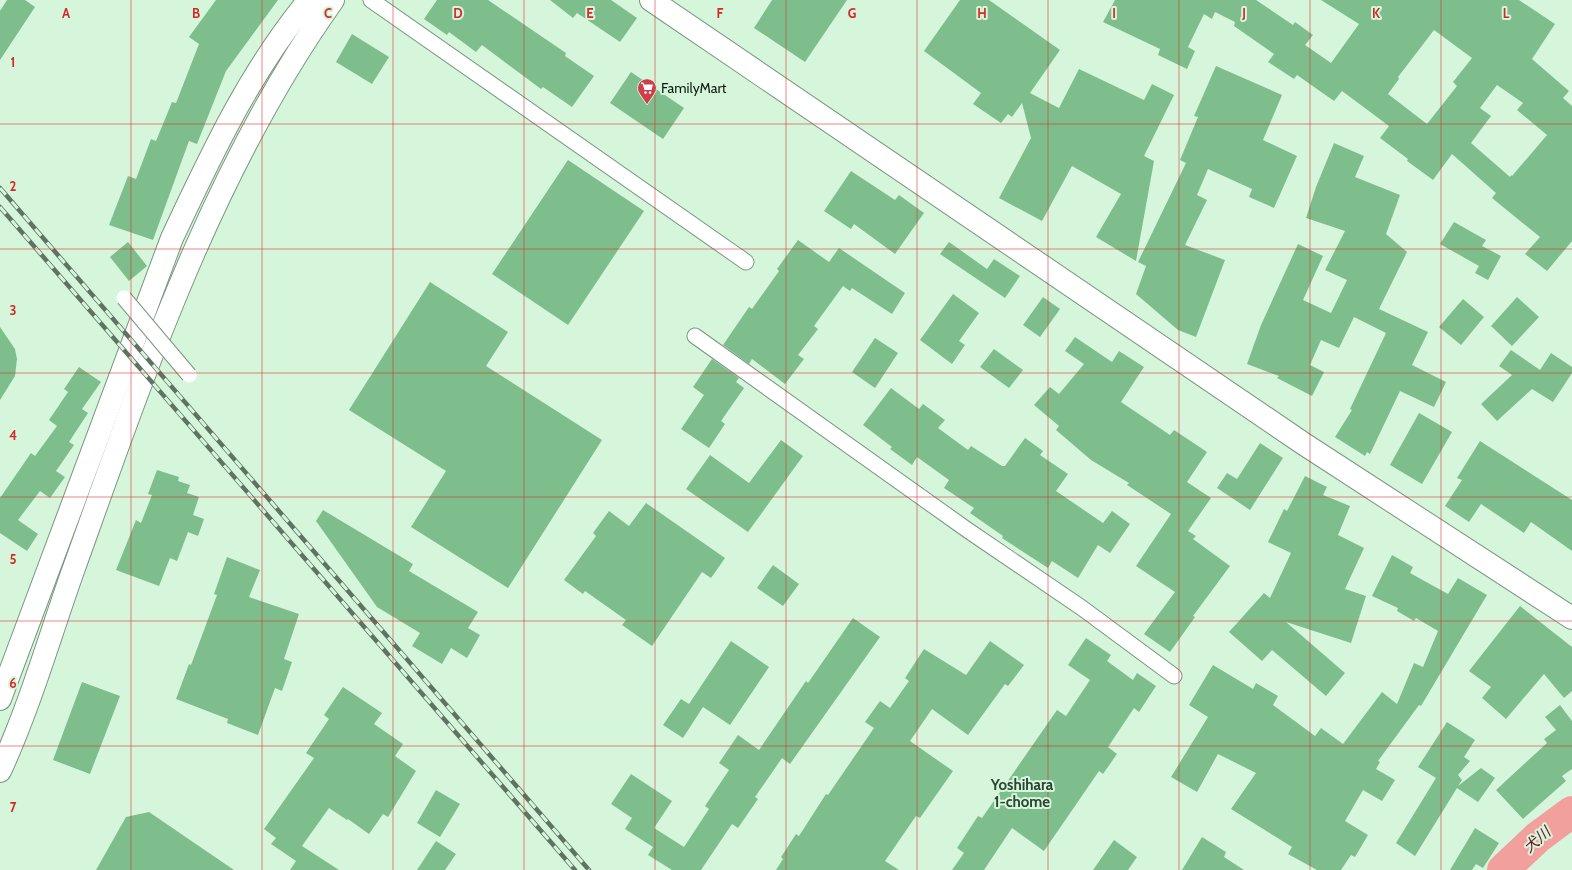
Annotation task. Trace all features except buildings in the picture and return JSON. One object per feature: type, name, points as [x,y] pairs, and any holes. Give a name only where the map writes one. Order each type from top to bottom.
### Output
[{"type":"street","points":[[0,699],[172,238],[207,164],[257,71],[286,27],[309,0]]},
{"type":"street","points":[[0,771],[35,681],[138,393],[170,309],[224,188],[254,126],[287,70],[333,0]]},
{"type":"street","points":[[371,0],[746,262]]},
{"type":"street","points":[[651,0],[1298,439],[1572,618]]},
{"type":"street","points":[[124,298],[189,375]]},
{"type":"street","points":[[695,336],[960,524],[1082,608],[1174,676]]},
{"type":"waterway","name":"犬川","points":[[1503,870],[1538,837],[1572,812]]},
{"type":"railway","points":[[0,188],[589,870]]},
{"type":"railway","points":[[0,207],[575,870]]},
{"type":"place","name":"FamilyMart","points":[[647,105]]},
{"type":"district","name":"Yoshihara 1-chome","points":[[1022,794]]}]
